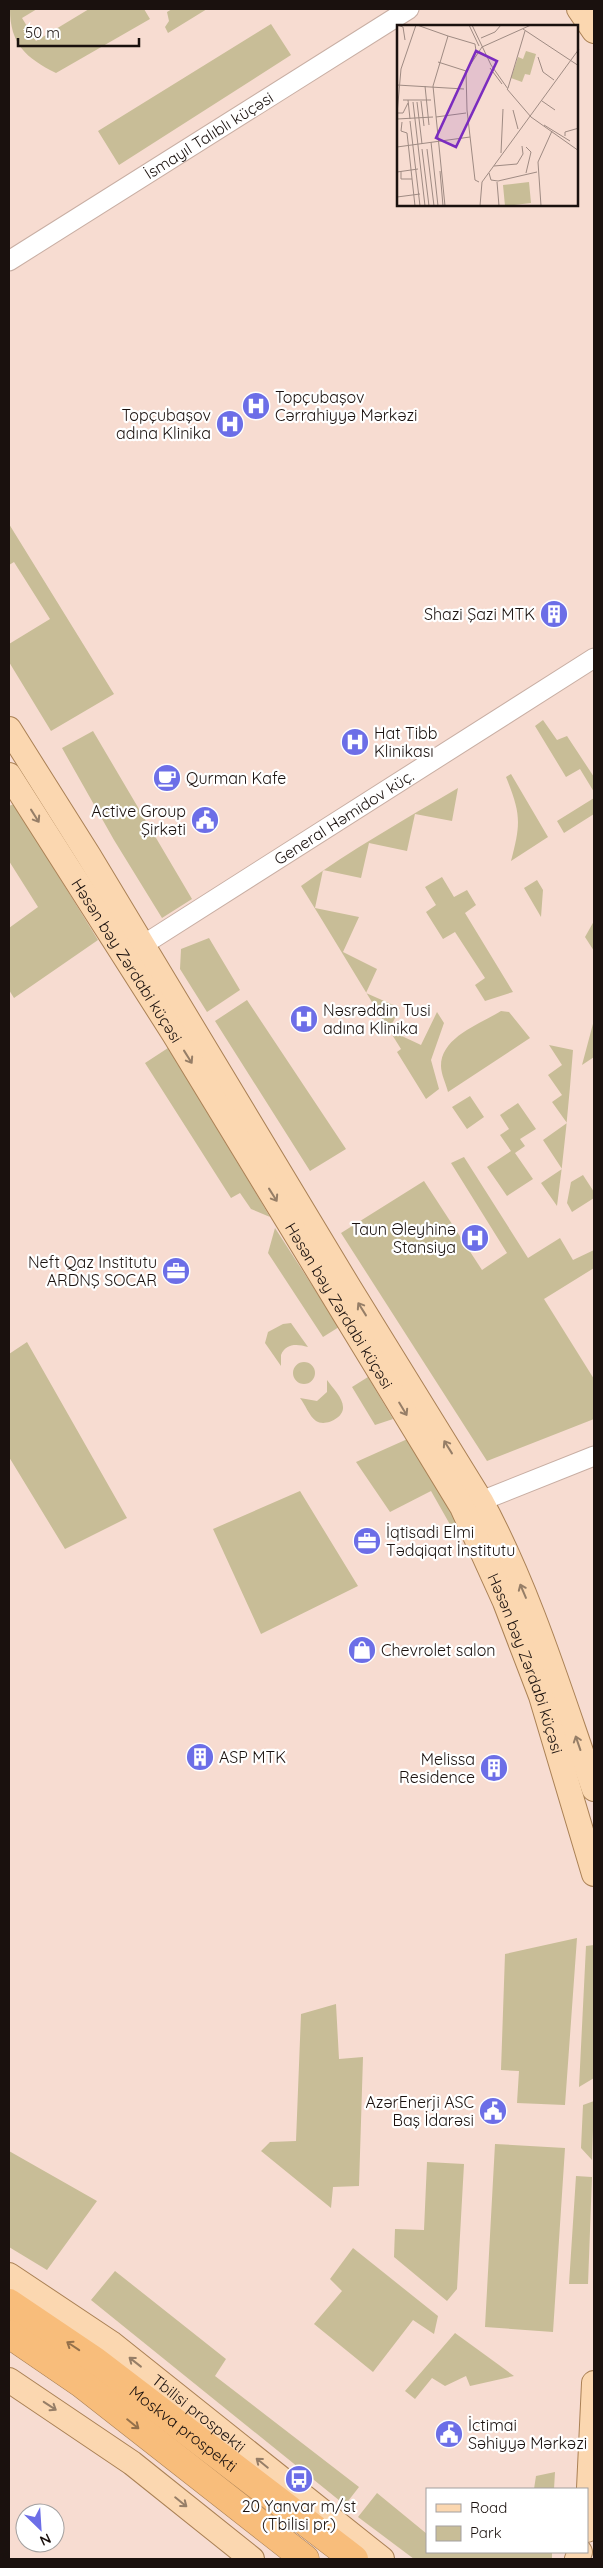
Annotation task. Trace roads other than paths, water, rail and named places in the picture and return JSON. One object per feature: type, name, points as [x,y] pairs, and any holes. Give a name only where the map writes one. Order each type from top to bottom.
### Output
[{"type":"highway","name":"Moskva prospekti","points":[[9,2303],[95,2361],[345,2552]]},
{"type":"highway","name":"Moskva prospekti","points":[[9,2334],[82,2384],[305,2559]]},
{"type":"main road","points":[[579,9],[594,32]]},
{"type":"main road","name":"Həsən bəy Zərdabi küçəsi","points":[[9,729],[18,763],[42,780],[497,1530],[539,1632],[594,1790]]},
{"type":"main road","name":"Həsən bəy Zərdabi küçəsi","points":[[9,775],[179,1042],[462,1507],[506,1602],[538,1687],[594,1874]]},
{"type":"main road","points":[[22,795],[42,780]]},
{"type":"main road","name":"Tbilisi prospekti","points":[[9,2275],[111,2343],[382,2559]]},
{"type":"main road","points":[[9,2380],[132,2463],[252,2559]]},
{"type":"main road","points":[[588,2509],[594,2383]]},
{"type":"street","name":"İsmayıl Talıblı küçəsi","points":[[9,261],[409,9]]},
{"type":"street","name":"General Həmidov küç.","points":[[143,945],[594,658]]},
{"type":"street","points":[[481,1501],[594,1456]]},
{"type":"place","name":"Topçubaşov Cərrahiyyə Mərkəzi","points":[[256,406]]},
{"type":"place","name":"Topçubaşov adına Klinika","points":[[230,424]]},
{"type":"place","name":"Shazi Şazi MTK","points":[[554,614]]},
{"type":"place","name":"Hat Tibb Klinikası","points":[[355,742]]},
{"type":"place","name":"Qurman Kafe","points":[[167,778]]},
{"type":"place","name":"Active Group Şirkəti","points":[[205,820]]},
{"type":"place","name":"Nəsrəddin Tusi adına Klinika","points":[[304,1019]]},
{"type":"place","name":"Taun Əleyhinə Stansiya","points":[[475,1238]]},
{"type":"place","name":"Neft Qaz Institutu ARDNŞ SOCAR","points":[[176,1271]]},
{"type":"place","name":"İqtisadi Elmi Tədqiqat İnstitutu","points":[[367,1541]]},
{"type":"place","name":"Chevrolet salon","points":[[362,1650]]},
{"type":"place","name":"ASP MTK","points":[[200,1757]]},
{"type":"place","name":"Melissa Residence","points":[[494,1768]]},
{"type":"place","name":"AzərEnerji ASC Baş İdarəsi","points":[[493,2111]]},
{"type":"place","name":"İctimai Səhiyyə Mərkəzi","points":[[449,2434]]},
{"type":"place","name":"20 Yanvar m/st (Tbilisi pr.)","points":[[299,2479]]}]
